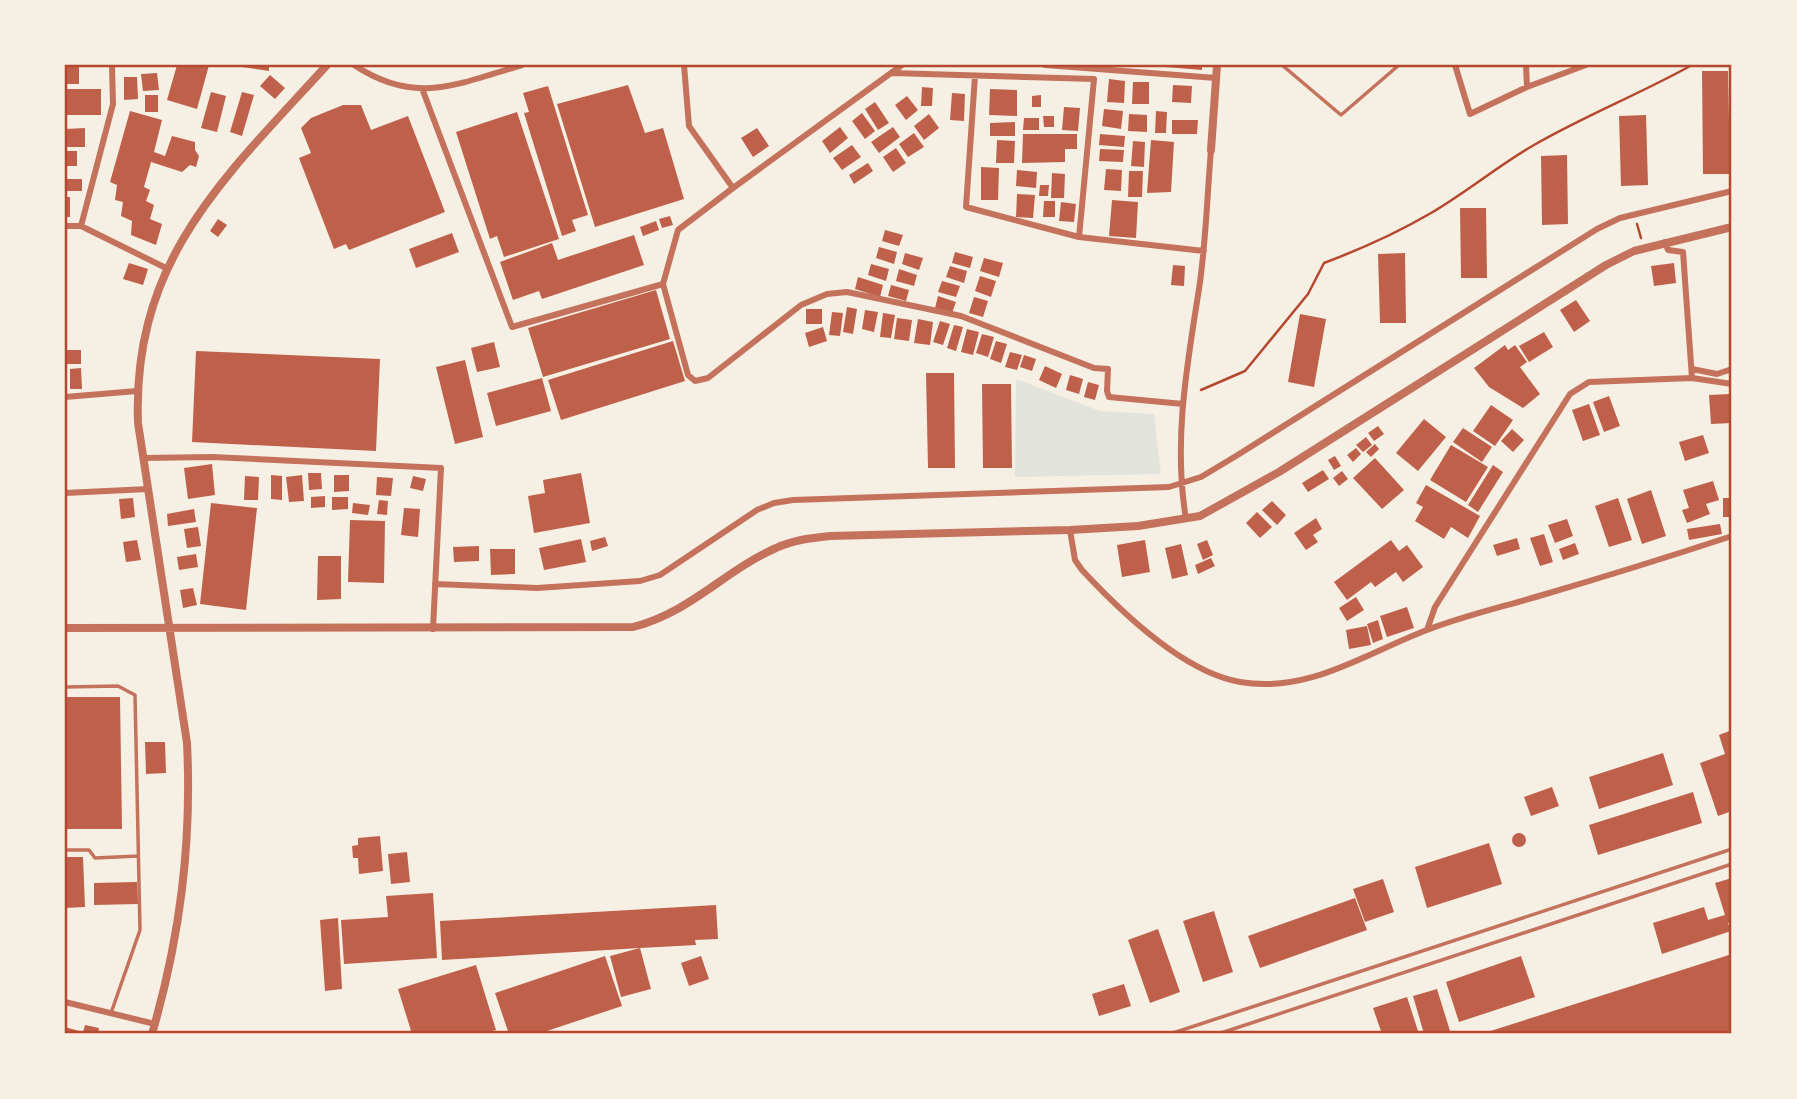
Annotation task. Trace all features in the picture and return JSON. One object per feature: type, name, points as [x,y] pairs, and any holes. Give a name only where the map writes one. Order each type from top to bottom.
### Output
[{"type":"street","points":[[81,226],[113,104],[112,65]]},
{"type":"street","points":[[152,1034],[177,938],[189,832],[187,743],[143,458],[137,391],[149,315],[166,268],[182,239],[224,178],[327,65]]},
{"type":"street","points":[[355,65],[396,85],[423,91],[443,89],[522,65]]},
{"type":"street","points":[[684,65],[690,126],[733,188]]},
{"type":"street","points":[[902,65],[678,230],[663,284],[688,375],[695,381],[717,372],[801,305],[827,294],[847,292],[961,316],[1094,368],[1108,369],[1107,391],[1110,397],[1183,404]]},
{"type":"street","points":[[1045,65],[1216,78]]},
{"type":"street","points":[[1186,519],[1180,485],[1183,404],[1188,349],[1204,251],[1217,65]]},
{"type":"street","points":[[1455,65],[1470,114],[1527,87],[1586,65]]},
{"type":"street","points":[[1526,65],[1527,87]]},
{"type":"street","points":[[892,73],[1094,79],[1079,237]]},
{"type":"street","points":[[975,76],[966,207],[1079,237],[1204,251]]},
{"type":"street","points":[[423,91],[512,327],[663,284]]},
{"type":"street","points":[[435,584],[537,588],[640,581],[660,576],[757,510],[774,503],[793,500],[1098,492],[1180,485],[1201,477],[1236,456],[1597,229],[1635,214],[1732,191]]},
{"type":"street","points":[[65,226],[81,226],[166,268]]},
{"type":"street","points":[[65,628],[633,627],[659,620],[685,607],[751,561],[778,547],[803,539],[1070,530],[1200,516],[1232,500],[1606,265],[1634,251],[1732,227]]},
{"type":"street","points":[[1665,242],[1668,250],[1683,252],[1692,378]]},
{"type":"street","points":[[1692,369],[1717,374],[1732,369]]},
{"type":"street","points":[[1427,629],[1435,607],[1570,394],[1590,382],[1692,378],[1732,384]]},
{"type":"street","points":[[65,397],[137,391]]},
{"type":"street","points":[[143,458],[212,457],[441,468],[433,629]]},
{"type":"street","points":[[65,493],[148,489]]},
{"type":"street","points":[[1070,530],[1075,560],[1092,581],[1190,664],[1239,682],[1292,682],[1324,675],[1427,629],[1732,536]]},
{"type":"street","points":[[65,1002],[155,1024]]},
{"type":"lane","points":[[1282,65],[1341,115],[1399,65]]},
{"type":"lane","points":[[65,687],[118,686],[133,691],[135,695],[140,930],[111,1013]]},
{"type":"lane","points":[[1170,1034],[1732,849]]},
{"type":"lane","points":[[65,850],[89,850],[95,858],[138,856]]},
{"type":"lane","points":[[1218,1034],[1732,864]]},
{"type":"path","points":[[1201,390],[1245,371],[1308,294],[1324,263],[1384,239],[1432,212],[1533,146],[1609,104],[1633,98],[1692,65]]},
{"type":"path","points":[[1635,214],[1641,238]]},
{"type":"shaded area","points":[[1016,379],[1100,411],[1154,414],[1161,474],[1015,477]]},
{"type":"building","points":[[65,65],[79,65],[79,84],[65,84]]},
{"type":"building","points":[[177,65],[209,65],[197,109],[167,100]]},
{"type":"building","points":[[228,65],[269,65],[269,71]]},
{"type":"building","points":[[1140,65],[1202,65],[1202,70]]},
{"type":"building","points":[[1702,71],[1728,71],[1730,174],[1703,174]]},
{"type":"building","points":[[157,73],[159,90],[143,91],[141,74]]},
{"type":"building","points":[[270,75],[285,88],[275,99],[260,86]]},
{"type":"building","points":[[124,77],[137,77],[138,99],[124,100]]},
{"type":"building","points":[[1109,79],[1125,81],[1124,103],[1107,102]]},
{"type":"building","points":[[1133,82],[1149,82],[1149,104],[1132,104]]},
{"type":"building","points":[[628,85],[645,133],[663,128],[684,199],[595,227],[557,104]]},
{"type":"building","points":[[1173,85],[1192,86],[1191,103],[1172,102]]},
{"type":"building","points":[[548,86],[588,215],[572,220],[576,231],[562,236],[524,113],[529,112],[523,93]]},
{"type":"building","points":[[922,87],[933,88],[932,106],[921,106]]},
{"type":"building","points":[[66,89],[101,89],[101,115],[67,115]]},
{"type":"building","points":[[990,89],[1017,90],[1017,116],[989,115]]},
{"type":"building","points":[[211,92],[226,96],[217,132],[201,128]]},
{"type":"building","points":[[242,92],[254,95],[242,136],[230,132]]},
{"type":"building","points":[[952,93],[965,94],[964,121],[950,120]]},
{"type":"building","points":[[145,95],[158,95],[158,112],[145,112]]},
{"type":"building","points":[[1041,95],[1041,107],[1032,107],[1032,96]]},
{"type":"building","points":[[907,96],[918,110],[906,120],[895,105]]},
{"type":"building","points":[[875,102],[889,123],[878,130],[865,109]]},
{"type":"building","points":[[343,105],[361,105],[371,130],[408,116],[445,212],[349,250],[346,244],[334,249],[299,158],[311,153],[301,128],[311,118]]},
{"type":"building","points":[[1064,107],[1080,108],[1078,131],[1062,130]]},
{"type":"building","points":[[1104,109],[1123,111],[1121,129],[1102,126]]},
{"type":"building","points":[[130,111],[162,120],[154,152],[165,156],[172,136],[195,142],[195,150],[199,156],[196,167],[190,165],[182,172],[151,162],[144,187],[150,190],[146,201],[154,205],[150,219],[162,224],[156,245],[131,235],[132,221],[121,216],[123,202],[115,200],[117,185],[110,182]]},
{"type":"building","points":[[1156,111],[1167,112],[1166,133],[1155,133]]},
{"type":"building","points":[[517,112],[559,239],[504,257],[497,236],[490,239],[456,132]]},
{"type":"building","points":[[862,113],[875,131],[865,139],[852,121]]},
{"type":"building","points":[[929,114],[939,128],[924,140],[914,126]]},
{"type":"building","points":[[1129,114],[1147,115],[1147,132],[1128,131]]},
{"type":"building","points":[[1646,115],[1648,185],[1621,186],[1619,116]]},
{"type":"building","points":[[1043,116],[1054,116],[1054,127],[1044,127]]},
{"type":"building","points":[[1024,118],[1039,118],[1039,130],[1023,130]]},
{"type":"building","points":[[1172,120],[1198,120],[1197,134],[1172,134]]},
{"type":"building","points":[[1015,122],[1015,136],[990,136],[990,123]]},
{"type":"building","points":[[840,127],[848,138],[830,153],[822,141]]},
{"type":"building","points":[[893,127],[900,137],[879,153],[871,142]]},
{"type":"building","points":[[85,128],[85,147],[65,147],[65,129]]},
{"type":"building","points":[[757,128],[769,146],[753,157],[741,138]]},
{"type":"building","points":[[914,133],[924,147],[908,157],[899,144]]},
{"type":"building","points":[[1023,134],[1077,134],[1077,149],[1065,149],[1065,162],[1022,163]]},
{"type":"building","points":[[1100,134],[1125,136],[1124,147],[1099,145]]},
{"type":"building","points":[[997,140],[1015,141],[1014,163],[996,163]]},
{"type":"building","points":[[1151,140],[1174,142],[1171,192],[1147,193]]},
{"type":"building","points":[[1133,141],[1145,142],[1144,167],[1131,166]]},
{"type":"building","points":[[852,145],[861,157],[842,170],[833,158]]},
{"type":"building","points":[[896,148],[906,163],[893,172],[883,157]]},
{"type":"building","points":[[1100,149],[1124,150],[1123,162],[1099,161]]},
{"type":"building","points":[[65,151],[77,151],[77,166],[65,166]]},
{"type":"building","points":[[1567,155],[1568,224],[1542,225],[1541,156]]},
{"type":"building","points":[[868,163],[873,171],[854,184],[849,175]]},
{"type":"building","points":[[981,167],[999,168],[998,200],[981,200]]},
{"type":"building","points":[[1106,169],[1122,170],[1121,191],[1104,190]]},
{"type":"building","points":[[1017,170],[1037,172],[1036,188],[1016,186]]},
{"type":"building","points":[[1129,171],[1143,171],[1142,197],[1128,197]]},
{"type":"building","points":[[1052,173],[1065,174],[1064,198],[1051,198]]},
{"type":"building","points":[[65,179],[82,179],[82,191],[65,191]]},
{"type":"building","points":[[1040,185],[1049,185],[1048,196],[1039,196]]},
{"type":"building","points":[[1017,194],[1035,195],[1033,218],[1016,217]]},
{"type":"building","points":[[65,197],[70,197],[70,217],[65,217]]},
{"type":"building","points":[[1112,200],[1138,202],[1136,238],[1109,236]]},
{"type":"building","points":[[1044,201],[1055,201],[1055,217],[1043,217]]},
{"type":"building","points":[[1061,202],[1076,204],[1074,222],[1059,221]]},
{"type":"building","points":[[1460,208],[1486,208],[1487,278],[1461,278]]},
{"type":"building","points":[[670,216],[673,225],[662,228],[659,219]]},
{"type":"building","points":[[218,219],[227,225],[218,237],[210,231]]},
{"type":"building","points":[[656,221],[659,230],[643,236],[640,227]]},
{"type":"building","points":[[885,230],[903,235],[899,246],[882,241]]},
{"type":"building","points":[[452,233],[459,252],[416,268],[409,249]]},
{"type":"building","points":[[634,235],[644,265],[542,299],[539,291],[513,300],[500,262],[552,243],[558,260]]},
{"type":"building","points":[[879,247],[897,252],[894,264],[876,258]]},
{"type":"building","points":[[955,252],[973,257],[970,268],[952,263]]},
{"type":"building","points":[[905,253],[923,258],[919,270],[902,264]]},
{"type":"building","points":[[1405,253],[1406,323],[1380,323],[1378,254]]},
{"type":"building","points":[[984,258],[1003,263],[999,277],[980,271]]},
{"type":"building","points":[[129,263],[148,269],[143,285],[123,279]]},
{"type":"building","points":[[1674,263],[1676,283],[1654,286],[1651,266]]},
{"type":"building","points":[[871,264],[889,269],[886,281],[868,275]]},
{"type":"building","points":[[1173,265],[1185,266],[1184,286],[1171,285]]},
{"type":"building","points":[[950,266],[967,271],[964,283],[946,277]]},
{"type":"building","points":[[899,269],[917,275],[914,286],[896,281]]},
{"type":"building","points":[[980,276],[996,281],[991,297],[975,291]]},
{"type":"building","points":[[858,277],[883,285],[880,297],[855,289]]},
{"type":"building","points":[[942,281],[960,286],[956,297],[938,292]]},
{"type":"building","points":[[891,285],[909,290],[906,301],[888,296]]},
{"type":"building","points":[[656,290],[670,339],[543,377],[528,328]]},
{"type":"building","points":[[938,296],[956,302],[952,313],[935,308]]},
{"type":"building","points":[[974,297],[988,301],[983,317],[969,313]]},
{"type":"building","points":[[1576,300],[1590,321],[1574,332],[1560,310]]},
{"type":"building","points":[[847,307],[857,309],[853,334],[843,332]]},
{"type":"building","points":[[806,309],[822,309],[822,324],[806,324]]},
{"type":"building","points":[[865,310],[878,312],[874,332],[862,329]]},
{"type":"building","points":[[832,312],[843,313],[840,336],[829,335]]},
{"type":"building","points":[[883,313],[895,315],[891,338],[880,337]]},
{"type":"building","points":[[1300,314],[1326,319],[1314,387],[1288,382]]},
{"type":"building","points":[[897,318],[912,320],[909,341],[894,339]]},
{"type":"building","points":[[918,319],[933,322],[930,345],[914,343]]},
{"type":"building","points":[[940,321],[950,324],[943,345],[933,342]]},
{"type":"building","points":[[954,325],[963,327],[956,351],[947,348]]},
{"type":"building","points":[[823,327],[827,341],[809,347],[805,333]]},
{"type":"building","points":[[967,329],[979,332],[973,355],[961,352]]},
{"type":"building","points":[[1544,332],[1553,347],[1529,362],[1519,346]]},
{"type":"building","points":[[982,334],[994,337],[988,357],[976,353]]},
{"type":"building","points":[[673,341],[685,381],[561,420],[548,380]]},
{"type":"building","points":[[996,341],[1007,344],[1001,363],[990,359]]},
{"type":"building","points":[[494,342],[500,367],[477,372],[471,348]]},
{"type":"building","points":[[1505,345],[1508,350],[1515,345],[1527,362],[1520,367],[1540,394],[1523,408],[1489,387],[1474,368]]},
{"type":"building","points":[[66,350],[81,350],[81,364],[66,364]]},
{"type":"building","points":[[196,351],[380,359],[376,451],[192,442]]},
{"type":"building","points":[[1010,352],[1022,355],[1017,370],[1005,367]]},
{"type":"building","points":[[1024,355],[1036,359],[1032,371],[1020,367]]},
{"type":"building","points":[[465,360],[483,437],[455,444],[436,367]]},
{"type":"building","points":[[1045,366],[1062,374],[1056,388],[1039,380]]},
{"type":"building","points":[[81,368],[82,389],[70,389],[70,369]]},
{"type":"building","points":[[926,373],[954,373],[955,468],[928,468]]},
{"type":"building","points":[[1070,375],[1083,379],[1079,394],[1066,390]]},
{"type":"building","points":[[542,378],[551,411],[496,426],[487,393]]},
{"type":"building","points":[[1088,382],[1099,385],[1095,400],[1084,397]]},
{"type":"building","points":[[982,384],[1011,384],[1012,468],[983,468]]},
{"type":"building","points":[[1730,394],[1732,423],[1711,424],[1709,395]]},
{"type":"building","points":[[1609,396],[1620,426],[1604,432],[1593,402]]},
{"type":"building","points":[[1589,404],[1600,435],[1583,441],[1572,410]]},
{"type":"building","points":[[1491,405],[1513,420],[1495,446],[1473,431]]},
{"type":"building","points":[[1424,419],[1446,437],[1418,471],[1396,453]]},
{"type":"building","points":[[1378,426],[1384,434],[1374,441],[1368,433]]},
{"type":"building","points":[[1463,428],[1492,447],[1482,462],[1453,442]]},
{"type":"building","points":[[1512,429],[1524,440],[1513,452],[1501,441]]},
{"type":"building","points":[[1703,435],[1709,453],[1685,461],[1679,442]]},
{"type":"building","points":[[1366,437],[1372,445],[1363,452],[1356,445]]},
{"type":"building","points":[[1375,444],[1379,449],[1371,457],[1366,452]]},
{"type":"building","points":[[1451,445],[1488,467],[1466,502],[1430,480]]},
{"type":"building","points":[[1356,448],[1361,454],[1353,462],[1347,455]]},
{"type":"building","points":[[1335,456],[1341,466],[1334,470],[1328,460]]},
{"type":"building","points":[[1375,458],[1404,490],[1382,509],[1353,478]]},
{"type":"building","points":[[212,464],[215,495],[188,499],[184,468]]},
{"type":"building","points":[[1493,465],[1503,472],[1478,512],[1468,505]]},
{"type":"building","points":[[1323,470],[1329,479],[1308,492],[1302,483]]},
{"type":"building","points":[[1342,471],[1348,479],[1339,486],[1333,478]]},
{"type":"building","points":[[308,473],[321,473],[322,489],[309,490]]},
{"type":"building","points":[[581,473],[590,523],[534,533],[528,496],[545,493],[543,480]]},
{"type":"building","points":[[271,475],[282,476],[282,500],[271,499]]},
{"type":"building","points":[[302,475],[304,501],[289,502],[286,477]]},
{"type":"building","points":[[334,475],[349,475],[349,491],[334,492]]},
{"type":"building","points":[[245,476],[259,477],[258,500],[244,500]]},
{"type":"building","points":[[413,476],[426,479],[423,491],[410,488]]},
{"type":"building","points":[[377,477],[393,478],[391,496],[376,495]]},
{"type":"building","points":[[1713,481],[1719,500],[1706,504],[1710,514],[1687,523],[1682,510],[1689,508],[1683,490]]},
{"type":"building","points":[[1426,485],[1480,516],[1468,538],[1451,527],[1444,539],[1415,521],[1423,507],[1416,503]]},
{"type":"building","points":[[1651,490],[1666,536],[1642,544],[1627,499]]},
{"type":"building","points":[[325,496],[325,507],[311,508],[311,497]]},
{"type":"building","points":[[332,497],[348,497],[348,509],[332,510]]},
{"type":"building","points":[[133,498],[135,517],[121,519],[119,499]]},
{"type":"building","points":[[1618,498],[1632,540],[1609,547],[1595,506]]},
{"type":"building","points":[[1723,498],[1732,498],[1732,517],[1723,517]]},
{"type":"building","points":[[379,500],[388,501],[387,515],[377,514]]},
{"type":"building","points":[[1272,501],[1286,515],[1277,525],[1262,510]]},
{"type":"building","points":[[211,503],[257,508],[246,610],[200,604]]},
{"type":"building","points":[[353,503],[370,505],[368,515],[352,513]]},
{"type":"building","points":[[404,508],[420,509],[418,537],[401,535]]},
{"type":"building","points":[[194,509],[196,522],[168,526],[167,514]]},
{"type":"building","points":[[1257,512],[1272,527],[1260,538],[1246,523]]},
{"type":"building","points":[[1316,518],[1322,529],[1313,535],[1318,542],[1306,550],[1294,533]]},
{"type":"building","points":[[1567,519],[1573,536],[1555,543],[1548,525]]},
{"type":"building","points":[[350,520],[385,521],[384,583],[348,582]]},
{"type":"building","points":[[1720,524],[1722,534],[1689,540],[1687,529]]},
{"type":"building","points":[[198,527],[201,546],[187,548],[184,529]]},
{"type":"building","points":[[1544,534],[1553,562],[1540,566],[1530,538]]},
{"type":"building","points":[[605,537],[608,546],[592,551],[590,541]]},
{"type":"building","points":[[1517,538],[1520,549],[1497,556],[1493,545]]},
{"type":"building","points":[[581,539],[586,562],[544,570],[539,548]]},
{"type":"building","points":[[137,540],[141,560],[126,562],[123,542]]},
{"type":"building","points":[[1145,540],[1150,572],[1122,577],[1117,545]]},
{"type":"building","points":[[1207,540],[1213,555],[1203,560],[1197,544]]},
{"type":"building","points":[[1391,540],[1399,551],[1407,545],[1423,567],[1403,582],[1396,572],[1375,587],[1371,582],[1347,600],[1334,582]]},
{"type":"building","points":[[1575,543],[1579,554],[1563,560],[1559,549]]},
{"type":"building","points":[[1181,544],[1188,575],[1172,579],[1165,548]]},
{"type":"building","points":[[479,546],[479,561],[454,562],[453,547]]},
{"type":"building","points":[[490,549],[515,549],[515,574],[491,575]]},
{"type":"building","points":[[196,554],[198,567],[179,570],[177,557]]},
{"type":"building","points":[[318,556],[341,556],[341,599],[317,600]]},
{"type":"building","points":[[1211,558],[1215,566],[1198,574],[1195,565]]},
{"type":"building","points":[[193,588],[197,605],[183,608],[180,590]]},
{"type":"building","points":[[1356,597],[1364,610],[1347,621],[1339,608]]},
{"type":"building","points":[[1407,607],[1414,628],[1387,637],[1380,616]]},
{"type":"building","points":[[1378,620],[1383,639],[1373,643],[1367,624]]},
{"type":"building","points":[[1367,626],[1371,645],[1349,649],[1346,630]]},
{"type":"building","points":[[65,697],[120,697],[122,829],[65,829]]},
{"type":"building","points":[[1732,730],[1732,811],[1718,816],[1700,763],[1725,754],[1719,735]]},
{"type":"building","points":[[145,742],[165,742],[166,773],[146,774]]},
{"type":"building","points":[[1663,753],[1673,785],[1599,809],[1589,777]]},
{"type":"building","points":[[1552,787],[1559,806],[1531,816],[1524,797]]},
{"type":"building","points":[[1693,792],[1702,823],[1598,855],[1589,825]]},
{"type":"building","points":[[1519,833],[1524,835],[1524,845],[1519,847],[1514,845],[1512,840],[1514,835]]},
{"type":"building","points":[[380,836],[383,871],[359,874],[358,858],[353,858],[352,846],[358,845],[358,838]]},
{"type":"building","points":[[1489,843],[1502,884],[1427,908],[1415,867]]},
{"type":"building","points":[[407,852],[410,882],[391,884],[388,854]]},
{"type":"building","points":[[65,857],[83,857],[85,907],[65,908]]},
{"type":"building","points":[[1732,878],[1732,921],[1728,923],[1731,931],[1662,954],[1653,923],[1704,907],[1708,920],[1725,915],[1715,883]]},
{"type":"building","points":[[1383,879],[1394,912],[1365,922],[1353,889]]},
{"type":"building","points":[[137,882],[138,904],[94,905],[94,883]]},
{"type":"building","points":[[433,893],[437,958],[344,964],[341,920],[388,917],[386,896]]},
{"type":"building","points":[[1355,898],[1367,930],[1260,968],[1248,936]]},
{"type":"building","points":[[716,905],[718,939],[695,940],[696,945],[442,960],[440,921]]},
{"type":"building","points":[[1214,911],[1233,972],[1203,982],[1183,921]]},
{"type":"building","points":[[338,918],[342,989],[325,991],[320,920]]},
{"type":"building","points":[[1158,929],[1180,992],[1150,1003],[1128,940]]},
{"type":"building","points":[[640,948],[651,989],[621,997],[610,956]]},
{"type":"building","points":[[1732,954],[1732,1034],[1481,1034]]},
{"type":"building","points":[[605,956],[622,1006],[538,1034],[509,1034],[495,993]]},
{"type":"building","points":[[701,956],[709,979],[689,986],[681,963]]},
{"type":"building","points":[[1521,956],[1535,997],[1459,1022],[1446,982]]},
{"type":"building","points":[[476,965],[496,1030],[481,1034],[412,1034],[398,989]]},
{"type":"building","points":[[1124,984],[1131,1006],[1099,1016],[1092,994]]},
{"type":"building","points":[[1437,989],[1450,1031],[1424,1034],[1413,996]]},
{"type":"building","points":[[1407,997],[1419,1034],[1382,1034],[1373,1008]]},
{"type":"building","points":[[85,1025],[99,1028],[98,1034],[65,1034],[65,1027],[83,1032]]}]
